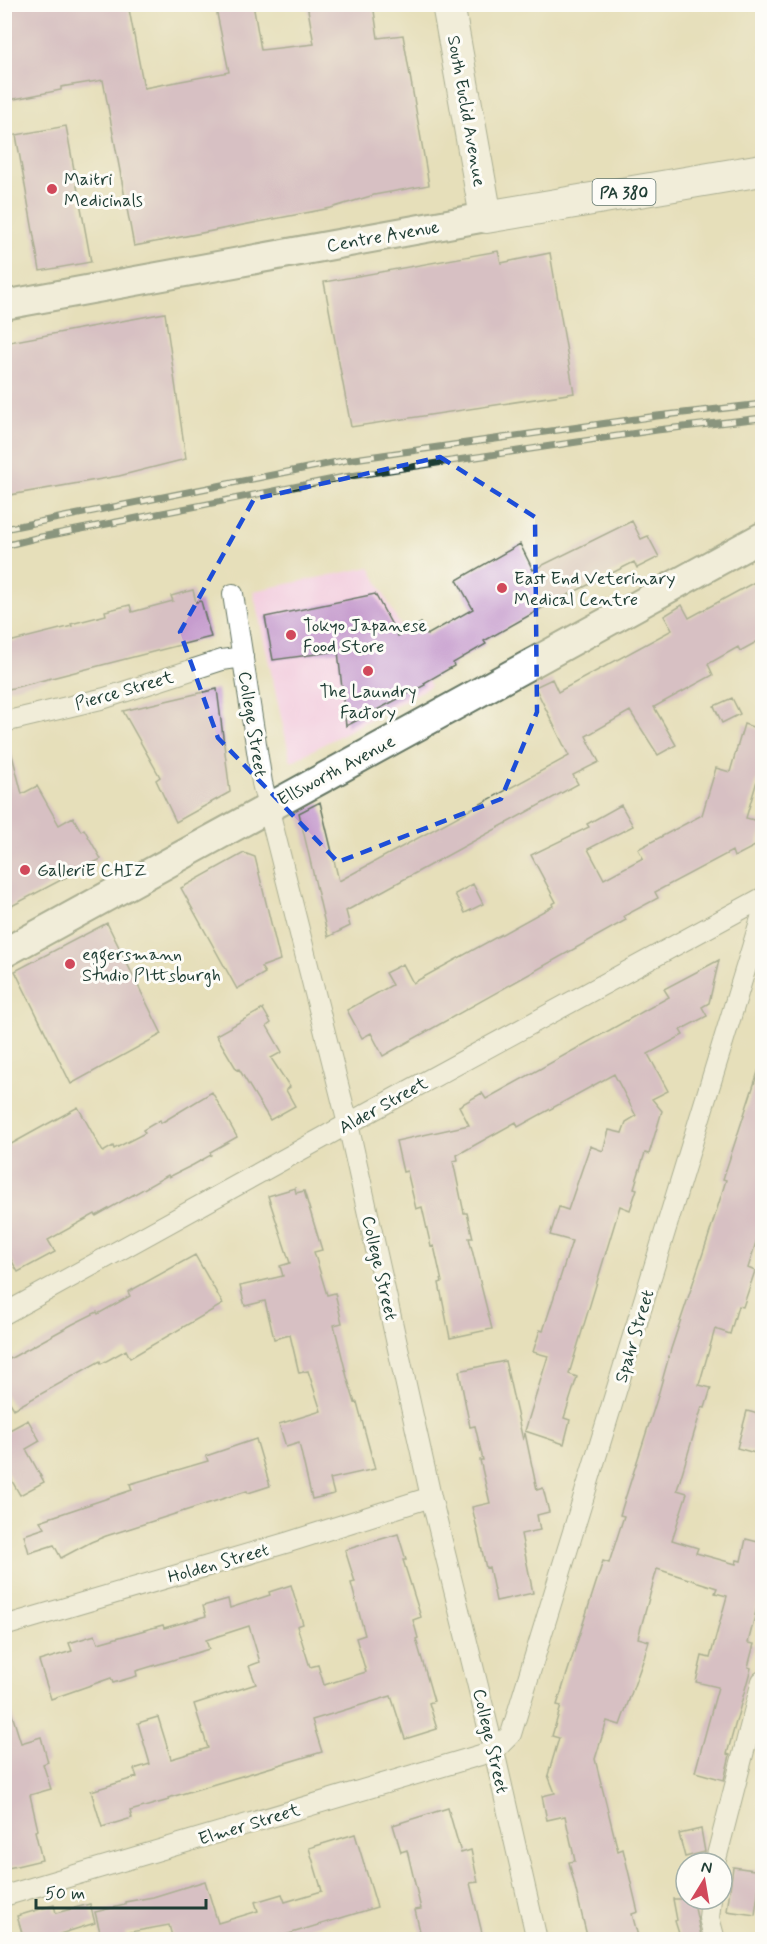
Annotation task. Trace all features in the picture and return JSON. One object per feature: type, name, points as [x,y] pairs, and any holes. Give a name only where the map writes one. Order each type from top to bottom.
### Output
[{"type":"main road","name":"South Euclid Avenue","points":[[448,4],[486,217]]},
{"type":"main road","name":"Centre Avenue","points":[[486,217],[762,170]]},
{"type":"street","name":"Centre Avenue","points":[[4,305],[486,217]]},
{"type":"street","name":"Ellsworth Avenue","points":[[4,953],[762,537]]},
{"type":"street","name":"College Street","points":[[233,594],[262,783],[348,1124],[431,1497],[494,1751],[537,1940]]},
{"type":"street","name":"Pierce Street","points":[[4,722],[105,698],[222,660],[243,657]]},
{"type":"street","name":"Alder Street","points":[[4,1314],[762,898]]},
{"type":"street","name":"Spahr Street","points":[[494,1751],[511,1734],[762,915]]},
{"type":"street","name":"Holden Street","points":[[4,1626],[289,1542],[431,1497]]},
{"type":"street","points":[[718,1851],[762,1681]]},
{"type":"street","name":"Elmer Street","points":[[4,1896],[494,1751]]},
{"type":"street","points":[[710,1911],[709,1918],[715,1940]]},
{"type":"highlighted area","points":[[440,457],[535,517],[537,712],[501,799],[338,862],[218,738],[180,632],[254,499]]},
{"type":"shaded area","points":[[370,567],[431,686],[291,762],[253,591]]},
{"type":"building","points":[[4,4],[128,4],[144,88],[229,72],[215,4],[253,4],[261,50],[314,44],[307,4],[373,4],[378,38],[403,35],[429,185],[374,195],[331,208],[134,246],[103,80],[61,87],[61,90],[4,101]]},
{"type":"building","name":"Maitri Medicinals","points":[[66,126],[91,262],[40,271],[16,135]]},
{"type":"building","points":[[498,251],[501,263],[550,253],[574,393],[351,427],[324,282]]},
{"type":"building","points":[[165,313],[186,459],[119,476],[4,496],[4,343]]},
{"type":"building","points":[[632,521],[641,539],[648,536],[659,557],[637,568],[634,562],[544,607],[484,641],[486,644],[453,663],[454,666],[424,683],[425,685],[346,726],[338,651],[273,660],[265,617],[375,594],[398,636],[421,623],[427,635],[473,609],[457,580],[520,544],[533,570]]},
{"type":"building","points":[[762,578],[762,639],[740,651],[738,647],[708,664],[713,675],[654,707],[676,745],[658,755],[630,711],[586,736],[599,762],[573,775],[578,784],[346,911],[350,926],[328,937],[299,813],[320,802],[339,881],[569,756],[535,687],[552,679],[558,692],[672,630],[664,616],[682,605],[689,618]]},
{"type":"building","points":[[193,590],[196,602],[201,601],[211,637],[5,690],[5,643],[72,626],[71,624],[106,615],[105,611],[130,605],[132,612],[173,601],[171,596]]},
{"type":"building","points":[[217,689],[230,792],[176,822],[156,780],[160,777],[123,711]]},
{"type":"building","points":[[732,698],[740,714],[722,723],[714,706]]},
{"type":"building","points":[[744,724],[762,730],[762,764],[746,818],[762,822],[762,831],[757,845],[734,857],[732,851],[655,892],[658,898],[624,916],[626,920],[383,1056],[371,1033],[362,1038],[347,1010],[392,985],[385,973],[403,964],[413,983],[553,906],[552,904],[556,902],[531,855],[589,827],[587,824],[621,805],[633,826],[588,849],[604,879],[643,858],[638,849],[702,815],[716,768],[730,772]]},
{"type":"building","points":[[11,751],[22,794],[37,786],[59,825],[73,817],[81,831],[84,829],[101,859],[4,910],[4,752]]},
{"type":"building","points":[[244,853],[255,857],[280,960],[261,967],[265,973],[237,989],[181,888]]},
{"type":"building","points":[[473,884],[483,904],[465,913],[455,894]]},
{"type":"building","points":[[107,923],[162,1034],[71,1084],[15,971]]},
{"type":"building","points":[[719,960],[709,1003],[702,1007],[707,1016],[680,1030],[683,1035],[648,1054],[668,1091],[652,1099],[662,1111],[649,1154],[645,1153],[630,1210],[620,1206],[569,1374],[577,1377],[564,1418],[570,1420],[564,1444],[525,1431],[548,1356],[533,1352],[540,1330],[543,1331],[572,1241],[550,1235],[559,1207],[568,1210],[590,1146],[603,1151],[609,1130],[622,1133],[626,1122],[636,1116],[614,1074],[518,1127],[516,1122],[457,1155],[458,1160],[453,1161],[464,1213],[467,1213],[473,1238],[469,1238],[492,1329],[450,1338],[434,1246],[431,1247],[422,1207],[416,1209],[407,1171],[403,1172],[396,1141],[469,1125],[459,1106],[482,1093],[486,1099],[669,997],[664,989]]},
{"type":"building","points":[[263,1009],[271,1023],[267,1026],[282,1052],[271,1058],[290,1087],[286,1090],[295,1106],[270,1120],[216,1035]]},
{"type":"building","points":[[759,1069],[762,1070],[762,1223],[748,1268],[755,1271],[743,1307],[738,1306],[730,1334],[715,1329],[699,1385],[711,1388],[705,1408],[702,1407],[677,1490],[687,1493],[672,1540],[698,1548],[696,1553],[736,1564],[737,1560],[741,1561],[746,1539],[762,1543],[762,1588],[748,1643],[754,1644],[748,1667],[751,1668],[727,1754],[730,1755],[724,1780],[695,1772],[718,1687],[696,1682],[702,1656],[710,1658],[727,1596],[715,1593],[717,1588],[657,1569],[638,1638],[649,1641],[644,1658],[620,1725],[607,1721],[595,1759],[618,1851],[623,1849],[638,1912],[632,1914],[639,1940],[588,1940],[569,1862],[575,1861],[565,1816],[547,1820],[542,1796],[555,1793],[548,1775],[559,1738],[552,1736],[561,1706],[557,1705],[603,1561],[609,1563],[624,1516],[620,1515]]},
{"type":"building","points":[[212,1092],[237,1137],[210,1152],[211,1155],[193,1165],[169,1177],[168,1175],[48,1240],[55,1252],[18,1272],[4,1247],[4,1148],[78,1107],[103,1152],[113,1146],[114,1149],[145,1133],[143,1130],[160,1120],[161,1123]]},
{"type":"building","points":[[295,1188],[296,1193],[304,1191],[322,1250],[314,1252],[327,1295],[335,1293],[342,1323],[334,1325],[375,1469],[330,1479],[334,1494],[312,1499],[299,1443],[286,1447],[279,1424],[321,1411],[308,1371],[299,1373],[290,1335],[274,1339],[265,1301],[245,1306],[240,1286],[283,1276],[280,1266],[290,1263],[268,1196]]},
{"type":"building","points":[[195,1255],[223,1304],[130,1358],[126,1350],[101,1364],[100,1361],[14,1409],[4,1393],[4,1362],[73,1324],[97,1312],[98,1314],[130,1296],[128,1292]]},
{"type":"building","points":[[505,1361],[523,1440],[525,1433],[537,1490],[543,1488],[549,1512],[537,1515],[540,1530],[521,1534],[533,1593],[496,1601],[472,1507],[490,1503],[480,1460],[483,1460],[475,1426],[470,1427],[459,1371]]},
{"type":"building","points":[[747,1411],[762,1415],[762,1455],[737,1448]]},
{"type":"building","points":[[28,1420],[40,1441],[26,1449],[44,1482],[20,1495],[4,1467],[4,1433]]},
{"type":"building","points":[[256,1439],[270,1486],[248,1493],[247,1491],[106,1536],[61,1558],[54,1545],[29,1553],[24,1535],[45,1528],[40,1521],[132,1490],[130,1484],[208,1461],[206,1456]]},
{"type":"building","points":[[398,1534],[406,1560],[403,1560],[421,1617],[413,1620],[418,1638],[416,1639],[434,1701],[429,1703],[437,1729],[405,1739],[391,1696],[312,1720],[322,1752],[168,1798],[169,1800],[130,1811],[132,1818],[102,1827],[91,1791],[137,1777],[134,1769],[150,1764],[138,1723],[158,1717],[171,1759],[208,1748],[194,1704],[256,1684],[249,1666],[260,1662],[249,1626],[206,1640],[209,1649],[136,1671],[137,1676],[113,1683],[111,1678],[51,1699],[39,1661],[72,1651],[69,1643],[95,1635],[98,1643],[163,1625],[164,1628],[206,1616],[203,1606],[228,1599],[230,1608],[270,1595],[269,1592],[291,1585],[303,1624],[297,1626],[310,1667],[318,1665],[324,1685],[366,1672],[356,1638],[365,1635],[351,1583],[355,1582],[345,1550]]},
{"type":"building","points":[[9,1705],[21,1743],[41,1737],[48,1762],[43,1764],[51,1789],[30,1795],[42,1860],[4,1869],[4,1706]]},
{"type":"building","points":[[448,1808],[461,1853],[471,1850],[478,1882],[470,1883],[482,1933],[454,1940],[422,1940],[415,1910],[421,1909],[407,1850],[401,1852],[393,1825]]},
{"type":"building","points":[[701,1829],[705,1851],[683,1851],[679,1834]]},
{"type":"building","points":[[355,1834],[377,1907],[269,1940],[173,1940],[169,1925],[125,1933],[127,1940],[102,1940],[95,1912],[205,1881],[218,1923],[258,1911],[255,1902],[282,1894],[285,1902],[322,1891],[309,1848]]},
{"type":"building","points":[[734,1867],[761,1871],[755,1915],[727,1911],[734,1911]]},
{"type":"building","points":[[90,1904],[95,1923],[60,1934],[62,1940],[24,1940],[17,1916],[54,1905],[56,1913]]},
{"type":"building","points":[[675,1911],[696,1911],[702,1940],[681,1940],[675,1921],[677,1920]]},
{"type":"railway","points":[[4,529],[347,460],[657,416],[762,404]]},
{"type":"railway","points":[[4,546],[344,477],[657,430],[762,418]]},
{"type":"place","name":"Maitri Medicinals","points":[[52,189]]},
{"type":"place","name":"East End Veterinary Medical Centre","points":[[502,588]]},
{"type":"place","name":"Tokyo Japanese Food Store","points":[[291,635]]},
{"type":"place","name":"The Laundry Factory","points":[[368,671]]},
{"type":"place","name":"GalleriE CHIZ","points":[[25,870]]},
{"type":"place","name":"eggersmann Studio PIttsburgh","points":[[70,964]]}]
